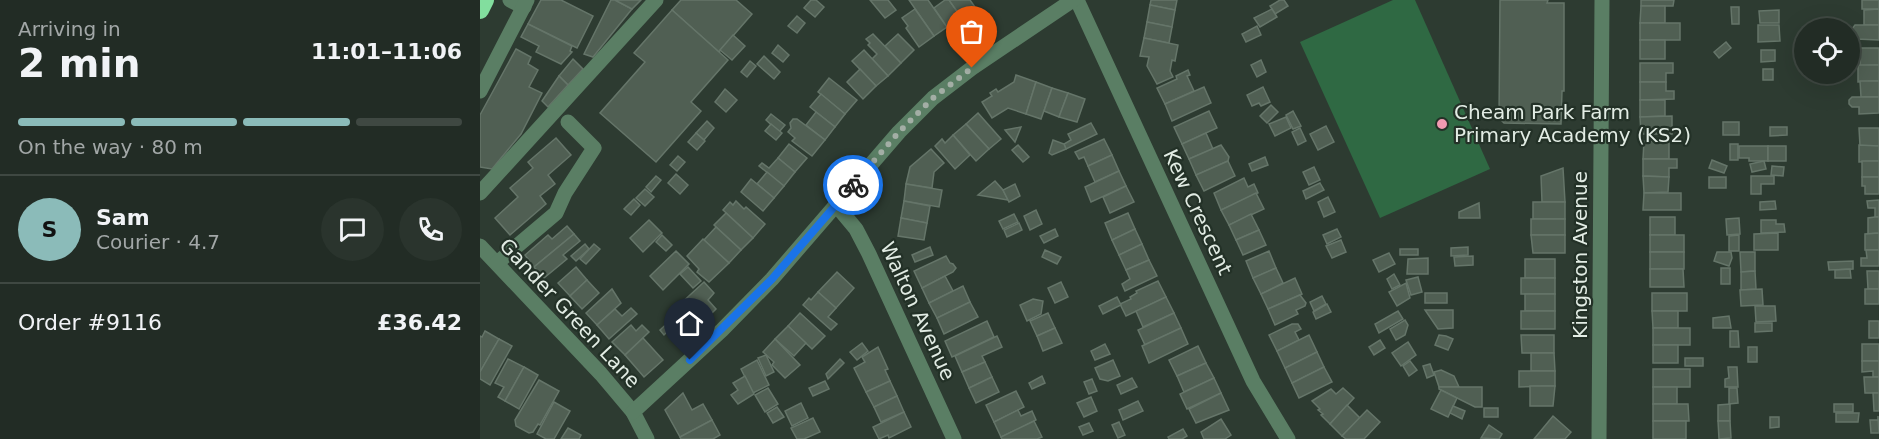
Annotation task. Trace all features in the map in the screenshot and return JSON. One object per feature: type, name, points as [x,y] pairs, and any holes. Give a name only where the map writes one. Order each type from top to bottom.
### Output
[{"type":"highway","points":[[480,10],[485,0]]},
{"type":"street","points":[[480,193],[656,0]]},
{"type":"street","points":[[633,412],[756,296],[899,132],[933,98],[972,68],[1075,0]]},
{"type":"street","name":"Kew Crescent","points":[[1075,0],[1253,381],[1288,439]]},
{"type":"street","name":"Kingston Avenue","points":[[1599,439],[1602,0]]},
{"type":"street","points":[[480,91],[521,2]]},
{"type":"street","points":[[497,263],[556,213],[565,193],[594,148],[568,122]]},
{"type":"street","name":"Walton Avenue","points":[[836,205],[856,229],[869,254],[954,439]]},
{"type":"street","name":"Gander Green Lane","points":[[480,246],[601,374],[633,412],[647,439]]},
{"type":"green space","points":[[1393,0],[1415,0],[1490,169],[1380,218],[1300,42]]},
{"type":"building","points":[[541,0],[561,0],[593,16],[577,48],[528,24]]},
{"type":"building","points":[[611,0],[632,9],[593,57],[584,54]]},
{"type":"building","points":[[615,0],[641,0],[632,9]]},
{"type":"building","points":[[681,0],[736,0],[752,14],[719,52],[672,10]]},
{"type":"building","points":[[811,0],[816,0],[824,7],[815,17],[804,8]]},
{"type":"building","points":[[870,0],[888,0],[896,10],[885,18]]},
{"type":"building","points":[[909,0],[928,0],[947,27],[934,36]]},
{"type":"building","points":[[945,0],[949,0],[961,17],[947,27],[934,8]]},
{"type":"building","points":[[949,0],[970,0],[975,7],[961,17]]},
{"type":"building","points":[[1151,0],[1177,0],[1175,10],[1150,5]]},
{"type":"building","points":[[1284,0],[1288,6],[1275,14],[1270,6]]},
{"type":"building","points":[[1500,0],[1548,0],[1547,3],[1564,3],[1564,91],[1562,91],[1561,124],[1504,123],[1499,118]]},
{"type":"building","points":[[1641,0],[1674,0],[1673,6],[1641,6]]},
{"type":"building","points":[[1862,0],[1879,0],[1879,9],[1862,9]]},
{"type":"building","points":[[1150,5],[1175,10],[1172,27],[1147,22]]},
{"type":"building","points":[[1641,6],[1665,6],[1665,23],[1640,23]]},
{"type":"building","points":[[1731,7],[1739,7],[1739,24],[1732,24]]},
{"type":"building","points":[[915,9],[934,36],[919,47],[902,18]]},
{"type":"building","points":[[1272,9],[1277,17],[1260,27],[1254,18]]},
{"type":"building","points":[[1879,9],[1879,25],[1864,25],[1864,10]]},
{"type":"building","points":[[672,10],[728,60],[691,102],[701,111],[656,162],[600,113],[645,62],[634,53]]},
{"type":"building","points":[[1779,10],[1779,23],[1760,23],[1759,11]]},
{"type":"building","points":[[797,16],[805,23],[797,33],[788,26]]},
{"type":"building","points":[[1147,22],[1172,27],[1169,43],[1144,38]]},
{"type":"building","points":[[1640,23],[1680,23],[1680,40],[1640,40]]},
{"type":"building","points":[[528,24],[572,46],[570,51],[572,52],[561,64],[536,52],[539,46],[521,37]]},
{"type":"building","points":[[1758,25],[1779,25],[1780,41],[1758,42]]},
{"type":"building","points":[[1860,25],[1879,25],[1879,40],[1860,39]]},
{"type":"building","points":[[1257,26],[1261,35],[1246,42],[1242,34]]},
{"type":"building","points":[[873,34],[901,63],[888,76],[872,59],[877,54],[868,45],[870,43],[866,39]]},
{"type":"building","points":[[898,34],[914,50],[901,63],[885,46]]},
{"type":"building","points":[[733,35],[745,46],[732,60],[720,50]]},
{"type":"building","points":[[1144,38],[1178,45],[1175,61],[1172,60],[1170,71],[1173,77],[1157,84],[1147,66],[1149,57],[1140,56]]},
{"type":"building","points":[[1640,40],[1665,40],[1665,59],[1640,59]]},
{"type":"building","points":[[1726,42],[1731,48],[1719,58],[1714,52]]},
{"type":"building","points":[[778,45],[789,55],[783,62],[772,53]]},
{"type":"building","points":[[1860,48],[1879,48],[1879,65],[1860,66]]},
{"type":"building","points":[[516,49],[531,57],[528,64],[538,70],[529,87],[542,93],[521,134],[492,169],[480,167],[480,115]]},
{"type":"building","points":[[864,50],[888,76],[876,86],[852,61]]},
{"type":"building","points":[[1761,50],[1775,50],[1775,61],[1761,62]]},
{"type":"building","points":[[764,56],[780,72],[774,79],[757,64]]},
{"type":"building","points":[[573,59],[583,69],[568,85],[559,76]]},
{"type":"building","points":[[1261,60],[1266,72],[1257,77],[1251,65]]},
{"type":"building","points":[[750,61],[756,66],[747,77],[741,72]]},
{"type":"building","points":[[1640,63],[1673,63],[1673,73],[1666,73],[1666,82],[1640,82]]},
{"type":"building","points":[[1860,65],[1879,65],[1879,81],[1860,82]]},
{"type":"building","points":[[860,69],[876,86],[863,99],[847,82]]},
{"type":"building","points":[[1763,69],[1773,69],[1773,80],[1763,80]]},
{"type":"building","points":[[1188,70],[1190,75],[1187,76],[1194,91],[1165,104],[1157,88],[1177,79],[1176,76]]},
{"type":"building","points":[[1016,75],[1036,82],[1026,114],[1008,108],[992,118],[982,102],[992,96],[990,93],[996,89],[998,92],[1014,82]]},
{"type":"building","points":[[559,76],[568,85],[548,107],[542,101]]},
{"type":"building","points":[[829,78],[857,100],[845,114],[818,92]]},
{"type":"building","points":[[1860,81],[1879,81],[1879,97],[1861,97]]},
{"type":"building","points":[[1036,82],[1052,88],[1041,119],[1026,114]]},
{"type":"building","points":[[1640,82],[1666,82],[1666,91],[1674,91],[1674,99],[1640,100]]},
{"type":"building","points":[[1204,87],[1211,103],[1172,121],[1165,104]]},
{"type":"building","points":[[1263,87],[1270,102],[1261,106],[1259,103],[1252,106],[1247,95]]},
{"type":"building","points":[[1052,88],[1068,93],[1059,117],[1044,111]]},
{"type":"building","points":[[725,89],[737,100],[726,112],[715,102]]},
{"type":"building","points":[[1068,93],[1085,99],[1077,122],[1059,117]]},
{"type":"building","points":[[821,94],[845,114],[835,127],[810,107]]},
{"type":"building","points":[[1852,97],[1879,97],[1879,113],[1859,114],[1859,107],[1852,107],[1849,104]]},
{"type":"building","points":[[1640,100],[1665,100],[1665,116],[1640,117]]},
{"type":"building","points":[[1271,105],[1278,112],[1267,123],[1260,116]]},
{"type":"building","points":[[1209,111],[1217,128],[1182,144],[1174,127]]},
{"type":"building","points":[[1293,111],[1301,126],[1293,129],[1286,115]]},
{"type":"building","points":[[816,112],[835,127],[825,140],[806,125]]},
{"type":"building","points":[[978,113],[1001,139],[989,149],[966,124]]},
{"type":"building","points":[[771,114],[785,125],[779,132],[766,120]]},
{"type":"building","points":[[1672,116],[1672,134],[1641,134],[1640,117]]},
{"type":"building","points":[[1286,117],[1291,128],[1275,136],[1269,124]]},
{"type":"building","points":[[793,119],[797,119],[825,140],[812,156],[792,141],[795,138],[788,132]]},
{"type":"building","points":[[707,121],[714,128],[704,140],[696,133]]},
{"type":"building","points":[[1723,122],[1739,122],[1739,135],[1723,135]]},
{"type":"building","points":[[1091,123],[1097,134],[1066,149],[1064,144],[1071,140],[1068,134]]},
{"type":"building","points":[[771,124],[782,133],[776,140],[765,131]]},
{"type":"building","points":[[966,124],[989,149],[976,161],[953,135]]},
{"type":"building","points":[[1326,126],[1334,142],[1318,150],[1310,134]]},
{"type":"building","points":[[1021,127],[1015,142],[1005,130]]},
{"type":"building","points":[[1770,127],[1787,127],[1787,135],[1770,136]]},
{"type":"building","points":[[1300,128],[1306,141],[1298,145],[1292,132]]},
{"type":"building","points":[[1859,128],[1879,128],[1879,146],[1860,146]]},
{"type":"building","points":[[696,133],[705,141],[697,150],[688,142]]},
{"type":"building","points":[[1206,133],[1213,149],[1189,159],[1182,144]]},
{"type":"building","points":[[953,135],[970,155],[955,169],[935,146],[942,139],[945,143]]},
{"type":"building","points":[[556,138],[571,155],[548,175],[555,184],[540,196],[546,204],[510,235],[495,218],[518,197],[510,188],[533,168],[528,162]]},
{"type":"building","points":[[1104,139],[1112,155],[1088,166],[1084,157],[1079,159],[1075,152]]},
{"type":"building","points":[[1053,140],[1064,144],[1066,149],[1052,155],[1049,153]]},
{"type":"building","points":[[1644,141],[1669,141],[1669,159],[1643,159]]},
{"type":"building","points":[[789,144],[807,158],[795,172],[778,158]]},
{"type":"building","points":[[1730,144],[1738,144],[1738,160],[1730,160]]},
{"type":"building","points":[[1018,145],[1029,157],[1023,162],[1012,150]]},
{"type":"building","points":[[1221,145],[1229,157],[1228,161],[1196,175],[1189,159]]},
{"type":"building","points":[[1859,145],[1879,146],[1879,161],[1859,162]]},
{"type":"building","points":[[1739,146],[1768,146],[1768,161],[1749,161],[1749,158],[1739,158]]},
{"type":"building","points":[[1768,146],[1786,146],[1786,161],[1768,161]]},
{"type":"building","points":[[931,149],[944,163],[934,172],[932,188],[906,184],[910,167]]},
{"type":"building","points":[[1112,155],[1119,171],[1095,182],[1088,166]]},
{"type":"building","points":[[678,156],[685,162],[677,171],[670,165]]},
{"type":"building","points":[[1265,157],[1268,165],[1252,171],[1249,164]]},
{"type":"building","points":[[778,158],[795,172],[784,186],[759,166],[762,163],[769,168]]},
{"type":"building","points":[[1643,159],[1677,159],[1677,168],[1669,168],[1669,177],[1643,176]]},
{"type":"building","points":[[1712,160],[1727,166],[1724,173],[1709,168]]},
{"type":"building","points":[[1228,161],[1235,176],[1204,191],[1196,175]]},
{"type":"building","points":[[1764,161],[1766,169],[1752,172],[1750,164]]},
{"type":"building","points":[[1862,161],[1879,161],[1879,177],[1862,177]]},
{"type":"building","points":[[1772,166],[1784,167],[1783,176],[1771,175]]},
{"type":"building","points":[[1314,167],[1320,180],[1309,185],[1303,172]]},
{"type":"building","points":[[1563,168],[1565,202],[1542,202],[1541,176]]},
{"type":"building","points":[[1119,171],[1126,186],[1091,202],[1085,187]]},
{"type":"building","points":[[767,172],[784,186],[774,198],[757,184]]},
{"type":"building","points":[[676,174],[688,185],[680,194],[668,183]]},
{"type":"building","points":[[656,176],[661,180],[651,192],[646,187]]},
{"type":"building","points":[[1643,176],[1669,177],[1668,192],[1644,193]]},
{"type":"building","points":[[1751,176],[1774,176],[1774,184],[1761,184],[1761,194],[1751,194]]},
{"type":"building","points":[[1709,177],[1726,177],[1726,188],[1709,188]]},
{"type":"building","points":[[1862,177],[1879,177],[1879,194],[1865,194]]},
{"type":"building","points":[[1244,178],[1248,187],[1254,184],[1258,193],[1221,210],[1214,193]]},
{"type":"building","points":[[751,179],[774,198],[763,211],[741,192]]},
{"type":"building","points":[[995,181],[1003,190],[1008,200],[978,195]]},
{"type":"building","points":[[1320,183],[1324,190],[1306,199],[1303,191]]},
{"type":"building","points":[[906,184],[942,190],[939,207],[904,201]]},
{"type":"building","points":[[1015,184],[1020,196],[1009,202],[1003,190]]},
{"type":"building","points":[[1126,186],[1134,202],[1110,213],[1103,197]]},
{"type":"building","points":[[645,189],[654,197],[645,206],[636,198]]},
{"type":"building","points":[[1256,193],[1264,209],[1229,225],[1221,210]]},
{"type":"building","points":[[1644,193],[1681,193],[1681,210],[1643,210]]},
{"type":"building","points":[[1328,197],[1335,212],[1324,217],[1318,202]]},
{"type":"building","points":[[634,199],[640,205],[631,215],[624,209]]},
{"type":"building","points":[[1879,200],[1879,217],[1875,217],[1875,208],[1868,208],[1867,201]]},
{"type":"building","points":[[736,201],[765,224],[753,238],[723,210],[730,202],[733,205]]},
{"type":"building","points":[[904,201],[930,206],[927,223],[901,218]]},
{"type":"building","points":[[1775,201],[1776,209],[1760,210],[1760,202]]},
{"type":"building","points":[[1533,202],[1565,202],[1565,219],[1533,219]]},
{"type":"building","points":[[1479,203],[1480,218],[1459,218],[1459,212]]},
{"type":"building","points":[[1036,210],[1042,224],[1030,230],[1024,216]]},
{"type":"building","points":[[726,213],[753,238],[741,250],[714,225]]},
{"type":"building","points":[[1128,213],[1135,229],[1112,240],[1105,223]]},
{"type":"building","points":[[1014,214],[1018,222],[1003,229],[999,221]]},
{"type":"building","points":[[1251,214],[1259,230],[1236,240],[1229,225]]},
{"type":"building","points":[[1650,217],[1675,217],[1675,235],[1650,235]]},
{"type":"building","points":[[1879,217],[1879,233],[1868,234],[1868,218]]},
{"type":"building","points":[[901,218],[927,223],[924,240],[898,236]]},
{"type":"building","points":[[1739,218],[1740,234],[1727,235],[1726,219]]},
{"type":"building","points":[[1531,219],[1565,219],[1565,235],[1531,235]]},
{"type":"building","points":[[649,220],[662,233],[643,252],[630,238]]},
{"type":"building","points":[[1761,220],[1776,220],[1776,224],[1784,224],[1785,232],[1761,233]]},
{"type":"building","points":[[1019,223],[1022,230],[1007,237],[1004,230]]},
{"type":"building","points":[[567,226],[574,234],[534,267],[525,255],[548,235],[552,239]]},
{"type":"building","points":[[716,227],[741,250],[729,263],[704,240]]},
{"type":"building","points":[[1055,229],[1058,236],[1044,243],[1040,236]]},
{"type":"building","points":[[1135,229],[1142,244],[1119,255],[1112,240]]},
{"type":"building","points":[[1337,229],[1341,237],[1327,244],[1323,235]]},
{"type":"building","points":[[1259,230],[1266,245],[1243,255],[1236,240]]},
{"type":"building","points":[[1778,233],[1778,250],[1754,250],[1754,234]]},
{"type":"building","points":[[1879,233],[1879,250],[1865,250],[1865,234]]},
{"type":"building","points":[[574,234],[580,241],[563,255],[567,259],[544,278],[534,267]]},
{"type":"building","points":[[662,235],[672,245],[666,251],[656,242]]},
{"type":"building","points":[[1531,235],[1565,235],[1565,253],[1533,253]]},
{"type":"building","points":[[1650,235],[1684,235],[1684,252],[1650,252]]},
{"type":"building","points":[[1739,235],[1739,251],[1729,251],[1729,236]]},
{"type":"building","points":[[703,239],[729,263],[709,282],[697,272],[699,269],[687,256]]},
{"type":"building","points":[[1341,240],[1346,252],[1332,258],[1326,246]]},
{"type":"building","points":[[585,244],[589,249],[576,261],[571,256]]},
{"type":"building","points":[[594,244],[600,249],[586,264],[580,259]]},
{"type":"building","points":[[1142,244],[1149,260],[1126,270],[1119,255]]},
{"type":"building","points":[[930,247],[933,255],[915,262],[912,255]]},
{"type":"building","points":[[1468,247],[1468,255],[1451,256],[1451,248]]},
{"type":"building","points":[[1400,249],[1418,249],[1418,255],[1400,255]]},
{"type":"building","points":[[1045,250],[1061,257],[1057,264],[1042,257]]},
{"type":"building","points":[[1866,250],[1879,250],[1879,266],[1861,266],[1861,258],[1867,258]]},
{"type":"building","points":[[676,251],[689,264],[663,290],[650,276]]},
{"type":"building","points":[[1269,251],[1276,268],[1253,278],[1246,261]]},
{"type":"building","points":[[1650,252],[1684,252],[1684,269],[1650,269]]},
{"type":"building","points":[[1717,252],[1731,252],[1732,258],[1729,266],[1714,261]]},
{"type":"building","points":[[1740,252],[1755,252],[1755,271],[1741,272]]},
{"type":"building","points":[[1389,253],[1395,264],[1379,272],[1373,260]]},
{"type":"building","points":[[946,256],[956,268],[953,272],[922,288],[914,271]]},
{"type":"building","points":[[1473,256],[1473,265],[1455,266],[1454,257]]},
{"type":"building","points":[[1428,258],[1428,274],[1407,274],[1408,259]]},
{"type":"building","points":[[1525,259],[1555,259],[1555,278],[1525,278]]},
{"type":"building","points":[[1149,260],[1157,276],[1125,291],[1122,284],[1130,279],[1126,270]]},
{"type":"building","points":[[1853,261],[1853,269],[1829,270],[1828,262]]},
{"type":"building","points":[[576,267],[587,280],[570,296],[558,283]]},
{"type":"building","points":[[688,267],[701,281],[693,288],[680,274]]},
{"type":"building","points":[[1276,268],[1283,283],[1261,294],[1253,278]]},
{"type":"building","points":[[1721,268],[1730,268],[1730,284],[1721,284]]},
{"type":"building","points":[[1650,269],[1683,269],[1684,287],[1650,287]]},
{"type":"building","points":[[1850,269],[1851,278],[1835,278],[1835,270]]},
{"type":"building","points":[[1755,271],[1756,289],[1741,290],[1741,272]]},
{"type":"building","points":[[1867,271],[1879,271],[1879,289],[1868,289]]},
{"type":"building","points":[[837,272],[854,288],[836,308],[818,292]]},
{"type":"building","points":[[1394,274],[1400,285],[1392,289],[1387,279]]},
{"type":"building","points":[[945,276],[953,291],[929,303],[922,288]]},
{"type":"building","points":[[1418,277],[1422,292],[1411,295],[1406,280]]},
{"type":"building","points":[[1295,278],[1302,294],[1268,309],[1261,294]]},
{"type":"building","points":[[1521,278],[1555,278],[1555,294],[1521,294]]},
{"type":"building","points":[[587,280],[599,293],[582,309],[570,296]]},
{"type":"building","points":[[1158,281],[1166,297],[1126,316],[1120,304],[1131,299],[1130,297],[1137,293],[1136,291]]},
{"type":"building","points":[[704,282],[714,293],[708,300],[716,309],[702,323],[688,308],[683,314],[677,307]]},
{"type":"building","points":[[1061,282],[1068,297],[1055,303],[1048,288]]},
{"type":"building","points":[[1406,283],[1410,298],[1397,306],[1389,292]]},
{"type":"building","points":[[963,286],[970,302],[937,318],[929,303]]},
{"type":"building","points":[[612,289],[621,303],[597,325],[586,313]]},
{"type":"building","points":[[1762,289],[1763,305],[1741,306],[1740,290]]},
{"type":"building","points":[[1865,289],[1879,289],[1879,304],[1865,304]]},
{"type":"building","points":[[818,292],[836,308],[828,317],[837,324],[831,330],[803,305]]},
{"type":"building","points":[[1425,293],[1447,293],[1447,303],[1425,303]]},
{"type":"building","points":[[1652,293],[1687,293],[1687,311],[1652,311]]},
{"type":"building","points":[[1525,294],[1555,294],[1555,311],[1525,311]]},
{"type":"building","points":[[1300,295],[1306,303],[1305,306],[1296,310],[1298,314],[1275,325],[1268,309]]},
{"type":"building","points":[[1322,296],[1326,304],[1314,311],[1310,302]]},
{"type":"building","points":[[1117,297],[1121,305],[1103,314],[1099,306]]},
{"type":"building","points":[[1166,297],[1174,313],[1143,327],[1136,311]]},
{"type":"building","points":[[1033,299],[1043,301],[1041,314],[1027,321],[1020,305]]},
{"type":"building","points":[[970,302],[978,317],[944,334],[937,318]]},
{"type":"building","points":[[1327,304],[1331,312],[1316,319],[1313,312]]},
{"type":"building","points":[[1755,306],[1775,306],[1776,321],[1756,322]]},
{"type":"building","points":[[631,308],[637,314],[609,339],[597,325],[615,309],[622,316]]},
{"type":"building","points":[[1425,310],[1453,310],[1453,328],[1438,329]]},
{"type":"building","points":[[1398,311],[1403,319],[1379,333],[1375,324]]},
{"type":"building","points":[[1521,311],[1555,311],[1555,329],[1521,329]]},
{"type":"building","points":[[1652,311],[1678,311],[1678,328],[1653,328]]},
{"type":"building","points":[[800,313],[825,336],[812,349],[788,326]]},
{"type":"building","points":[[1048,313],[1055,328],[1037,336],[1030,321]]},
{"type":"building","points":[[1174,313],[1181,328],[1145,345],[1138,330]]},
{"type":"building","points":[[1729,316],[1731,328],[1713,328],[1713,318]]},
{"type":"building","points":[[674,317],[683,327],[673,335],[668,331],[664,335],[660,330]]},
{"type":"building","points":[[1405,320],[1408,325],[1405,335],[1396,340],[1390,329]]},
{"type":"building","points":[[987,321],[994,337],[952,357],[945,341]]},
{"type":"building","points":[[1869,321],[1879,321],[1879,338],[1869,338]]},
{"type":"building","points":[[1755,323],[1772,323],[1772,331],[1755,332]]},
{"type":"building","points":[[1292,324],[1298,324],[1301,329],[1295,332],[1299,340],[1277,351],[1269,335]]},
{"type":"building","points":[[631,325],[636,331],[642,325],[649,332],[625,355],[612,342]]},
{"type":"building","points":[[788,326],[806,343],[794,356],[775,339]]},
{"type":"building","points":[[1055,328],[1062,343],[1043,351],[1037,336]]},
{"type":"building","points":[[1181,328],[1188,344],[1149,363],[1142,346]]},
{"type":"building","points":[[1653,328],[1690,328],[1690,345],[1653,345]]},
{"type":"building","points":[[485,331],[499,339],[480,372],[480,336],[482,337]]},
{"type":"building","points":[[1730,331],[1738,331],[1739,347],[1730,347]]},
{"type":"building","points":[[1309,335],[1317,352],[1285,368],[1277,351]]},
{"type":"building","points":[[1439,335],[1453,339],[1448,350],[1435,345]]},
{"type":"building","points":[[1521,335],[1554,335],[1554,353],[1522,353]]},
{"type":"building","points":[[997,336],[1002,347],[982,356],[985,362],[962,372],[955,356]]},
{"type":"building","points":[[643,338],[663,360],[644,377],[625,355]]},
{"type":"building","points":[[499,339],[512,346],[490,385],[480,379],[480,372]]},
{"type":"building","points":[[775,339],[800,365],[785,378],[772,365],[774,362],[763,352]]},
{"type":"building","points":[[1380,340],[1385,348],[1374,355],[1369,347]]},
{"type":"building","points":[[1408,342],[1416,355],[1401,366],[1392,353]]},
{"type":"building","points":[[862,343],[868,351],[857,360],[850,352]]},
{"type":"building","points":[[1105,344],[1110,354],[1095,360],[1091,351]]},
{"type":"building","points":[[1862,344],[1879,344],[1879,361],[1862,361]]},
{"type":"building","points":[[1653,345],[1678,345],[1678,363],[1653,363]]},
{"type":"building","points":[[1198,346],[1206,363],[1177,376],[1169,360]]},
{"type":"building","points":[[878,347],[888,369],[885,370],[890,381],[866,392],[854,368],[865,362],[862,357]]},
{"type":"building","points":[[1748,347],[1757,347],[1757,362],[1748,362]]},
{"type":"building","points":[[1317,352],[1324,367],[1292,383],[1285,368]]},
{"type":"building","points":[[1531,353],[1554,353],[1555,371],[1531,371]]},
{"type":"building","points":[[766,355],[774,372],[766,376],[758,358]]},
{"type":"building","points":[[1685,358],[1703,358],[1703,366],[1685,366]]},
{"type":"building","points":[[508,359],[524,367],[505,401],[498,397],[504,387],[495,383]]},
{"type":"building","points":[[840,359],[844,363],[828,379],[826,374]]},
{"type":"building","points":[[757,360],[769,385],[753,393],[741,369]]},
{"type":"building","points":[[1113,360],[1120,376],[1108,381],[1100,379],[1095,368]]},
{"type":"building","points":[[1410,361],[1417,370],[1409,376],[1403,366]]},
{"type":"building","points":[[1862,361],[1879,361],[1879,377],[1873,377],[1873,371],[1862,372]]},
{"type":"building","points":[[985,362],[992,377],[969,388],[962,372]]},
{"type":"building","points":[[1206,363],[1214,378],[1184,392],[1177,376]]},
{"type":"building","points":[[1430,364],[1434,375],[1427,378],[1423,366]]},
{"type":"building","points":[[524,367],[538,375],[519,409],[505,401]]},
{"type":"building","points":[[1324,367],[1332,382],[1299,398],[1292,383]]},
{"type":"building","points":[[1728,367],[1737,367],[1738,387],[1725,387],[1725,379],[1729,378]]},
{"type":"building","points":[[1653,369],[1690,369],[1690,387],[1653,387]]},
{"type":"building","points":[[1441,370],[1454,376],[1459,387],[1439,387],[1434,372]]},
{"type":"building","points":[[1519,371],[1555,371],[1555,386],[1519,387]]},
{"type":"building","points":[[745,376],[754,394],[738,404],[731,395],[738,390],[733,383]]},
{"type":"building","points":[[1042,376],[1045,383],[1032,389],[1029,383]]},
{"type":"building","points":[[992,377],[999,392],[976,403],[969,388]]},
{"type":"building","points":[[1864,377],[1879,377],[1879,393],[1865,393]]},
{"type":"building","points":[[1132,378],[1137,387],[1121,394],[1117,385]]},
{"type":"building","points":[[1214,378],[1221,393],[1187,409],[1180,394]]},
{"type":"building","points":[[1092,379],[1097,391],[1089,394],[1084,382]]},
{"type":"building","points":[[539,380],[559,391],[540,425],[538,424],[533,432],[529,433],[516,426],[515,420]]},
{"type":"building","points":[[825,381],[829,389],[813,396],[809,388]]},
{"type":"building","points":[[890,381],[897,396],[874,407],[866,392]]},
{"type":"building","points":[[1530,386],[1555,386],[1553,406],[1530,406]]},
{"type":"building","points":[[1439,387],[1482,387],[1482,407],[1475,407]]},
{"type":"building","points":[[1653,387],[1677,387],[1677,404],[1653,404]]},
{"type":"building","points":[[768,388],[778,404],[765,412],[755,395]]},
{"type":"building","points":[[1343,388],[1354,398],[1330,424],[1312,401],[1331,389],[1336,394]]},
{"type":"building","points":[[1729,388],[1737,388],[1738,403],[1729,404]]},
{"type":"building","points":[[1441,390],[1457,398],[1448,417],[1431,409]]},
{"type":"building","points":[[1016,391],[1024,407],[994,422],[986,405]]},
{"type":"building","points":[[683,393],[692,410],[703,404],[712,420],[680,437],[665,410]]},
{"type":"building","points":[[1221,393],[1229,410],[1196,423],[1189,409]]},
{"type":"building","points":[[1873,393],[1879,393],[1879,411],[1874,411]]},
{"type":"building","points":[[897,396],[904,412],[881,422],[874,407]]},
{"type":"building","points":[[1091,397],[1097,411],[1084,417],[1077,403]]},
{"type":"building","points":[[1138,401],[1143,411],[1123,420],[1119,410]]},
{"type":"building","points":[[554,402],[570,411],[554,439],[546,439],[537,434]]},
{"type":"building","points":[[801,403],[808,418],[792,426],[785,411]]},
{"type":"building","points":[[1653,404],[1688,404],[1689,421],[1653,421]]},
{"type":"building","points":[[1730,404],[1730,421],[1718,421],[1718,405]]},
{"type":"building","points":[[1834,404],[1853,404],[1853,412],[1834,412]]},
{"type":"building","points":[[1347,405],[1360,418],[1342,436],[1330,424]]},
{"type":"building","points":[[1453,406],[1465,411],[1462,419],[1450,413]]},
{"type":"building","points":[[777,407],[784,417],[773,423],[767,413]]},
{"type":"building","points":[[1484,408],[1498,408],[1498,417],[1484,417]]},
{"type":"building","points":[[1018,410],[1021,416],[1032,411],[1036,420],[1001,437],[994,422]]},
{"type":"building","points":[[1367,410],[1380,422],[1364,439],[1346,439],[1342,436]]},
{"type":"building","points":[[904,412],[911,427],[889,438],[888,435],[879,439],[873,427]]},
{"type":"building","points":[[1836,413],[1859,413],[1858,422],[1836,422]]},
{"type":"building","points":[[1553,416],[1571,432],[1565,439],[1534,439]]},
{"type":"building","points":[[1878,416],[1879,433],[1871,433],[1870,420],[1878,420]]},
{"type":"building","points":[[1770,417],[1779,417],[1779,427],[1770,428]]},
{"type":"building","points":[[813,418],[820,432],[804,439],[797,439],[791,428]]},
{"type":"building","points":[[1221,419],[1231,435],[1225,439],[1204,439],[1201,432]]},
{"type":"building","points":[[712,420],[720,435],[713,439],[681,439],[680,437]]},
{"type":"building","points":[[1034,421],[1042,437],[1002,439],[1001,437]]},
{"type":"building","points":[[1653,421],[1686,421],[1686,439],[1653,439]]},
{"type":"building","points":[[1718,421],[1730,421],[1731,438],[1719,439]]},
{"type":"building","points":[[1119,422],[1125,435],[1118,438],[1112,425]]},
{"type":"building","points":[[1089,423],[1093,431],[1083,435],[1079,427]]},
{"type":"building","points":[[1489,425],[1502,434],[1499,439],[1481,438]]},
{"type":"building","points":[[568,428],[581,435],[579,439],[561,439]]},
{"type":"building","points":[[1183,429],[1187,436],[1182,439],[1169,439],[1168,437]]},
{"type":"way so far","points":[[853,185],[899,132],[933,98],[972,68]]},
{"type":"place","name":"Cheam Park Farm Primary Academy (KS2)","points":[[1442,124]]},
{"type":"route","points":[[690,360],[772,279],[853,185]]}]
